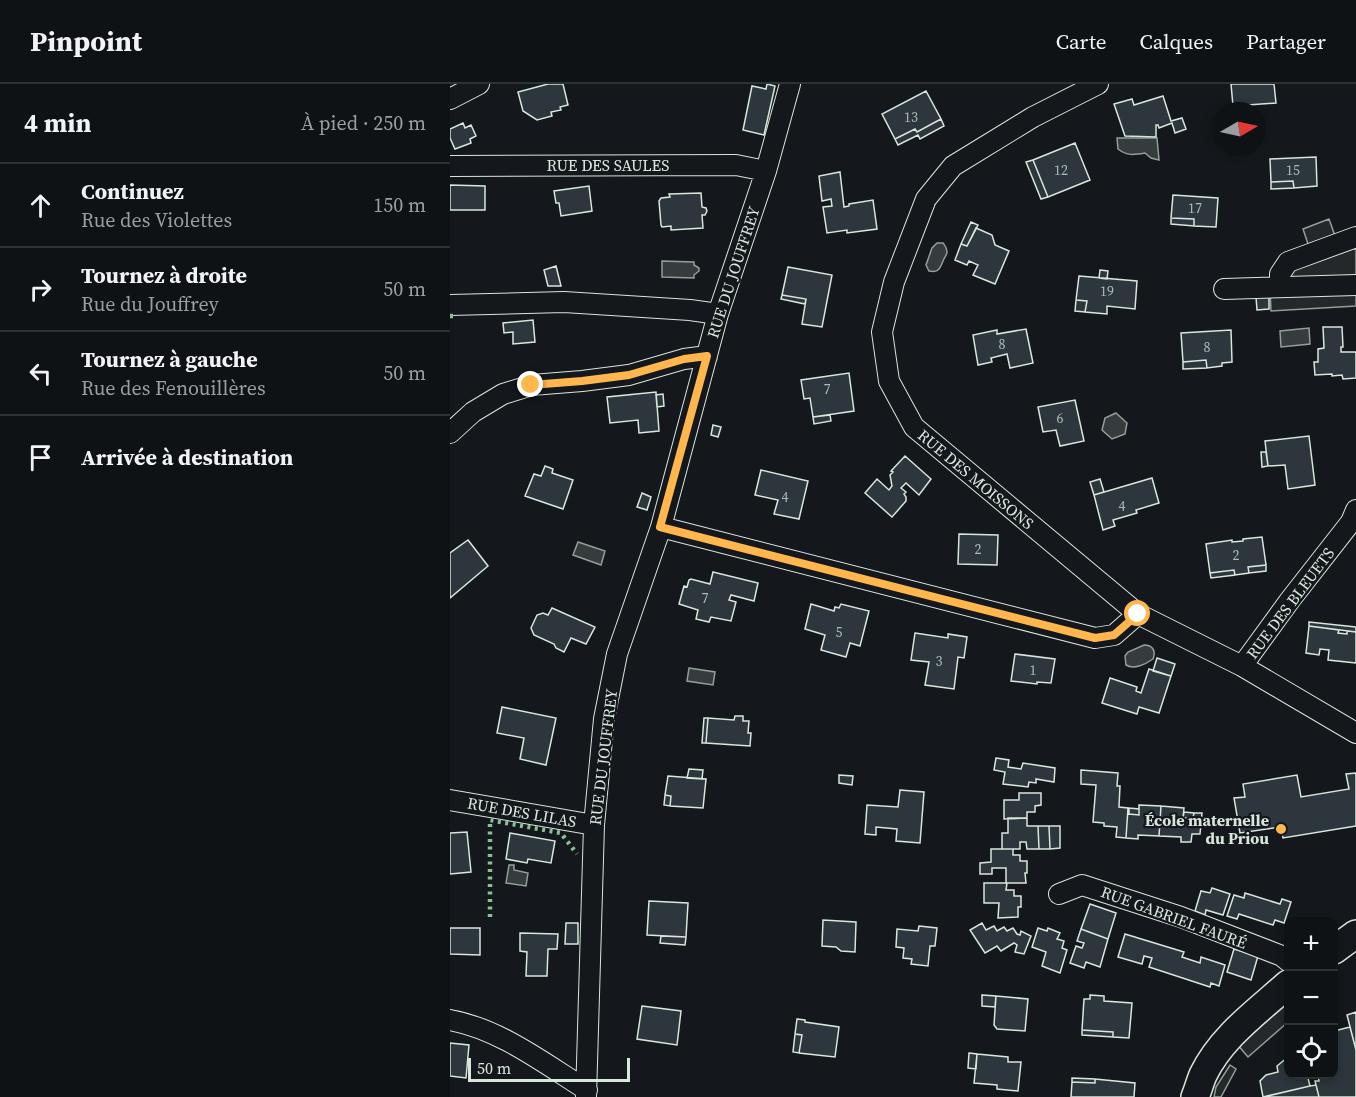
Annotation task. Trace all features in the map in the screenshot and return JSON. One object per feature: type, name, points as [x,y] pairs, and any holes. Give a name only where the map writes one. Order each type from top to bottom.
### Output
[{"type":"main road","points":[[1338,947],[1356,934]]},
{"type":"main road","points":[[1195,1097],[1203,1075],[1217,1052],[1247,1020],[1284,988]]},
{"type":"street","points":[[450,99],[479,84]]},
{"type":"street","name":"RUE DU JOUFFREY","points":[[587,1094],[594,825],[604,719],[617,654],[660,527],[718,314],[766,171],[790,84]]},
{"type":"street","name":"RUE DES MOISSONS","points":[[1098,84],[1033,117],[952,166],[926,199],[894,282],[882,332],[889,381],[914,427],[1138,614],[1242,666],[1356,733]]},
{"type":"street","name":"RUE DES SAULES","points":[[450,166],[736,165],[766,171]]},
{"type":"street","points":[[1280,287],[1280,274],[1288,262],[1356,237]]},
{"type":"street","points":[[1224,290],[1356,285]]},
{"type":"street","points":[[450,305],[564,302],[690,310],[718,314]]},
{"type":"street","points":[[450,434],[473,412],[503,394],[531,385],[629,375],[684,359],[707,356]]},
{"type":"street","name":"RUE DES BLEUETS","points":[[1242,666],[1290,600],[1352,522],[1356,510]]},
{"type":"street","points":[[660,527],[1095,638],[1114,635],[1138,614]]},
{"type":"street","name":"RUE DES LILAS","points":[[450,800],[594,825]]},
{"type":"street","name":"RUE GABRIEL FAURÉ","points":[[1059,894],[1082,885],[1181,917],[1284,958]]},
{"type":"street","points":[[450,1020],[468,1023],[497,1034],[587,1094]]},
{"type":"shaded area","points":[[1117,138],[1157,138],[1159,160],[1145,153],[1124,153],[1118,149]]},
{"type":"shaded area","points":[[1329,219],[1341,253],[1356,248],[1356,306],[1271,311],[1270,288],[1280,274],[1311,253],[1303,229]]},
{"type":"shaded area","points":[[937,243],[943,243],[947,253],[938,270],[929,271],[926,265],[932,248]]},
{"type":"shaded area","points":[[662,261],[694,262],[699,271],[694,278],[662,277]]},
{"type":"shaded area","points":[[1309,328],[1310,344],[1281,347],[1280,331]]},
{"type":"shaded area","points":[[1116,413],[1127,423],[1125,434],[1112,439],[1102,430],[1105,418]]},
{"type":"shaded area","points":[[578,542],[605,551],[601,565],[573,555]]},
{"type":"shaded area","points":[[1144,645],[1153,649],[1153,659],[1136,667],[1126,665],[1125,656],[1128,652]]},
{"type":"shaded area","points":[[689,668],[715,672],[713,685],[687,681]]},
{"type":"shaded area","points":[[509,865],[514,865],[514,870],[528,873],[526,886],[506,883]]},
{"type":"shaded area","points":[[1284,1004],[1284,1026],[1248,1057],[1237,1044]]},
{"type":"shaded area","points":[[1230,1065],[1236,1069],[1221,1097],[1214,1097],[1216,1087]]},
{"type":"building","points":[[548,84],[563,84],[568,105],[560,107],[561,110],[551,112],[552,116],[537,120],[523,111],[518,92]]},
{"type":"building","points":[[767,84],[775,86],[764,135],[743,130],[752,86],[766,89]]},
{"type":"building","points":[[1231,84],[1274,84],[1276,103],[1233,102]]},
{"type":"building","points":[[926,91],[941,119],[917,132],[915,129],[895,139],[882,114]]},
{"type":"building","points":[[1163,96],[1171,121],[1182,118],[1186,129],[1175,133],[1172,123],[1159,128],[1156,125],[1156,137],[1125,136],[1114,104],[1132,99],[1134,105]]},
{"type":"building","points":[[941,119],[944,126],[920,139],[918,135],[898,145],[895,139],[915,129],[917,132]]},
{"type":"building","points":[[463,123],[465,128],[471,125],[476,136],[470,139],[471,143],[455,149],[450,138],[450,129]]},
{"type":"building","points":[[1075,143],[1090,180],[1048,197],[1033,160]]},
{"type":"building","points":[[1316,157],[1317,186],[1294,188],[1293,181],[1271,182],[1270,159]]},
{"type":"building","points":[[1033,160],[1048,197],[1041,199],[1026,162]]},
{"type":"building","points":[[840,172],[844,207],[873,200],[877,229],[827,233],[823,207],[832,206],[831,199],[822,201],[819,176]]},
{"type":"building","points":[[1293,181],[1294,188],[1271,189],[1271,182]]},
{"type":"building","points":[[450,185],[485,186],[485,210],[450,210]]},
{"type":"building","points":[[589,186],[592,211],[561,216],[554,191]]},
{"type":"building","points":[[701,193],[702,207],[707,211],[705,215],[702,215],[703,228],[671,230],[671,226],[662,227],[659,201],[661,198],[670,197],[669,194]]},
{"type":"building","points":[[1173,195],[1218,198],[1216,227],[1194,226],[1194,219],[1171,218]]},
{"type":"building","points":[[1171,218],[1194,219],[1194,226],[1171,224]]},
{"type":"building","points":[[971,222],[978,225],[967,246],[961,244]]},
{"type":"building","points":[[976,228],[992,235],[995,245],[1009,251],[995,284],[973,275],[978,265],[969,261],[967,265],[955,260],[961,244],[967,246]]},
{"type":"building","points":[[556,266],[561,286],[548,286],[544,270]]},
{"type":"building","points":[[788,267],[832,275],[822,327],[802,324],[806,299],[782,295]]},
{"type":"building","points":[[1100,270],[1108,271],[1107,279],[1099,278]]},
{"type":"building","points":[[1079,276],[1137,281],[1135,309],[1107,306],[1107,314],[1085,312],[1087,301],[1076,300]]},
{"type":"building","points":[[782,295],[806,299],[805,304],[781,299]]},
{"type":"building","points":[[1269,296],[1269,309],[1257,310],[1256,297]]},
{"type":"building","points":[[1076,300],[1087,301],[1085,312],[1075,311]]},
{"type":"building","points":[[533,320],[535,342],[513,344],[513,332],[504,333],[503,323]]},
{"type":"building","points":[[1323,327],[1342,327],[1341,352],[1356,352],[1356,378],[1343,379],[1342,375],[1332,376],[1332,374],[1315,375],[1314,362],[1318,362],[1318,349],[1324,348]]},
{"type":"building","points":[[1026,329],[1033,363],[1010,368],[1007,354],[991,358],[992,362],[978,365],[973,335],[997,330],[997,334]]},
{"type":"building","points":[[1231,330],[1232,362],[1207,368],[1206,360],[1183,362],[1181,333]]},
{"type":"building","points":[[1206,360],[1207,368],[1183,369],[1183,362]]},
{"type":"building","points":[[849,373],[854,411],[813,417],[810,398],[804,399],[801,380]]},
{"type":"building","points":[[656,392],[659,431],[639,433],[638,420],[610,423],[607,397]]},
{"type":"building","points":[[663,394],[664,406],[657,407],[656,395]]},
{"type":"building","points":[[1075,400],[1084,441],[1060,446],[1056,430],[1043,432],[1038,407]]},
{"type":"building","points":[[830,415],[831,421],[814,424],[813,417]]},
{"type":"building","points":[[713,425],[721,427],[718,437],[711,435]]},
{"type":"building","points":[[1309,436],[1315,485],[1288,489],[1285,465],[1268,466],[1265,441]]},
{"type":"building","points":[[1261,452],[1266,452],[1268,466],[1262,467]]},
{"type":"building","points":[[905,456],[931,479],[919,495],[906,483],[901,488],[906,492],[904,494],[906,501],[892,517],[865,493],[877,479],[889,490],[892,486],[890,475],[893,472],[891,471]]},
{"type":"building","points":[[545,466],[553,469],[552,473],[573,480],[563,509],[525,496],[534,474],[541,476]]},
{"type":"building","points":[[761,470],[808,481],[799,519],[774,514],[778,500],[755,495]]},
{"type":"building","points":[[1152,478],[1159,503],[1113,520],[1115,526],[1103,530],[1094,495]]},
{"type":"building","points":[[1100,479],[1104,492],[1094,495],[1090,482]]},
{"type":"building","points":[[642,493],[651,497],[647,510],[637,507]]},
{"type":"building","points":[[959,534],[998,535],[997,565],[958,564]]},
{"type":"building","points":[[1262,537],[1266,565],[1248,567],[1249,573],[1235,575],[1234,570],[1210,573],[1206,544]]},
{"type":"building","points":[[468,540],[488,566],[450,598],[450,553]]},
{"type":"building","points":[[1266,565],[1266,571],[1249,573],[1248,567]]},
{"type":"building","points":[[1234,570],[1235,575],[1211,578],[1210,573]]},
{"type":"building","points":[[713,572],[758,583],[754,601],[731,595],[729,600],[736,602],[731,621],[711,617],[709,622],[696,619],[698,610],[679,604],[684,586],[687,587],[689,580],[710,584]]},
{"type":"building","points":[[811,604],[834,611],[835,607],[839,608],[841,604],[869,611],[860,646],[850,643],[846,657],[821,650],[825,635],[805,629]]},
{"type":"building","points":[[552,608],[595,627],[586,644],[571,638],[564,652],[556,648],[554,644],[534,635],[531,628],[537,615],[543,613],[548,615]]},
{"type":"building","points":[[1309,622],[1356,627],[1356,632],[1309,626]]},
{"type":"building","points":[[1309,626],[1339,630],[1338,633],[1356,632],[1356,663],[1328,660],[1329,650],[1320,649],[1319,655],[1306,653]]},
{"type":"building","points":[[915,633],[948,638],[948,634],[967,637],[964,658],[958,657],[954,689],[925,685],[929,662],[911,660]]},
{"type":"building","points":[[1015,654],[1055,659],[1051,683],[1011,681]]},
{"type":"building","points":[[1157,658],[1175,664],[1171,676],[1153,671]]},
{"type":"building","points":[[1149,669],[1171,676],[1159,713],[1139,707],[1137,714],[1102,703],[1110,678],[1137,687],[1136,691],[1141,693]]},
{"type":"building","points":[[502,707],[556,718],[546,765],[520,759],[524,738],[497,733]]},
{"type":"building","points":[[735,716],[743,716],[743,721],[749,721],[750,746],[706,743],[708,718],[734,720]]},
{"type":"building","points":[[704,718],[708,718],[706,743],[702,743]]},
{"type":"building","points":[[996,758],[1009,760],[1008,767],[1021,769],[1023,763],[1055,768],[1054,782],[1036,779],[1036,783],[1029,782],[1028,787],[1003,784],[1005,772],[994,770]]},
{"type":"building","points":[[689,769],[703,770],[702,779],[687,778]]},
{"type":"building","points":[[1081,770],[1118,773],[1119,807],[1128,808],[1126,838],[1116,837],[1117,827],[1093,822],[1096,785],[1081,784]]},
{"type":"building","points":[[1356,773],[1356,826],[1283,838],[1281,827],[1240,833],[1234,798],[1245,797],[1243,784],[1297,775],[1301,797],[1349,789],[1346,774]]},
{"type":"building","points":[[839,775],[853,776],[852,785],[839,783]]},
{"type":"building","points":[[668,776],[706,779],[703,808],[670,806],[671,796],[665,795]]},
{"type":"building","points":[[900,790],[924,792],[920,843],[896,841],[897,829],[876,827],[876,835],[865,834],[867,805],[898,807]]},
{"type":"building","points":[[1019,793],[1041,793],[1041,805],[1035,806],[1035,812],[1027,812],[1027,818],[1004,819],[1004,800],[1019,800]]},
{"type":"building","points":[[665,795],[671,796],[670,806],[664,805]]},
{"type":"building","points":[[1139,805],[1161,806],[1159,836],[1138,835],[1138,839],[1126,838],[1128,808],[1129,814],[1139,815]]},
{"type":"building","points":[[1161,806],[1184,808],[1183,818],[1193,818],[1194,813],[1202,813],[1200,834],[1192,834],[1191,842],[1181,842],[1181,837],[1159,836]]},
{"type":"building","points":[[1129,808],[1139,809],[1139,815],[1129,814]]},
{"type":"building","points":[[1184,812],[1194,813],[1193,818],[1183,818]]},
{"type":"building","points":[[1008,818],[1027,818],[1027,826],[1038,826],[1039,849],[1027,849],[1026,842],[1020,842],[1020,849],[1002,849],[1002,833],[1008,833]]},
{"type":"building","points":[[1038,826],[1049,826],[1050,849],[1039,849]]},
{"type":"building","points":[[1049,826],[1060,826],[1060,848],[1050,849]]},
{"type":"building","points":[[467,832],[471,872],[450,874],[450,833]]},
{"type":"building","points":[[510,833],[555,841],[551,863],[528,859],[527,863],[506,859]]},
{"type":"building","points":[[991,849],[1013,849],[1013,855],[1020,855],[1020,861],[1027,861],[1026,883],[1006,883],[1006,868],[992,868],[992,874],[980,874],[980,863],[991,862]]},
{"type":"building","points":[[984,883],[1007,883],[1006,890],[1014,890],[1014,896],[1021,896],[1018,917],[998,918],[999,903],[984,903]]},
{"type":"building","points":[[1212,888],[1230,894],[1223,915],[1206,910],[1205,915],[1195,911],[1201,891],[1210,893]]},
{"type":"building","points":[[1245,893],[1280,904],[1282,899],[1291,902],[1286,917],[1284,917],[1284,923],[1275,920],[1273,925],[1239,914],[1237,919],[1227,916],[1234,895],[1244,898]]},
{"type":"building","points":[[649,901],[688,903],[686,937],[647,935]]},
{"type":"building","points":[[1090,904],[1116,913],[1108,939],[1081,929]]},
{"type":"building","points":[[823,920],[856,922],[855,952],[822,946]]},
{"type":"building","points":[[566,923],[578,923],[578,944],[565,944]]},
{"type":"building","points":[[982,923],[986,930],[994,926],[997,931],[1004,927],[1007,931],[1013,928],[1017,934],[1020,935],[1021,931],[1031,936],[1024,954],[1015,952],[1017,945],[1014,943],[1001,951],[997,946],[985,953],[970,930]]},
{"type":"building","points":[[919,926],[937,928],[935,946],[930,946],[928,966],[911,964],[912,959],[903,958],[904,948],[896,947],[897,929],[918,931]]},
{"type":"building","points":[[450,928],[480,928],[480,955],[450,954]]},
{"type":"building","points":[[1038,928],[1047,931],[1048,928],[1060,933],[1057,939],[1064,941],[1062,948],[1067,950],[1060,973],[1042,966],[1046,952],[1032,947]]},
{"type":"building","points":[[1081,929],[1108,939],[1100,967],[1086,962],[1084,968],[1070,963],[1076,946],[1082,948],[1084,943],[1077,941]]},
{"type":"building","points":[[520,933],[558,934],[557,949],[548,949],[547,976],[526,976],[527,952],[520,951]]},
{"type":"building","points":[[1125,934],[1184,952],[1182,957],[1200,963],[1201,957],[1225,965],[1219,986],[1211,983],[1210,987],[1149,967],[1152,958],[1144,956],[1142,964],[1118,957]]},
{"type":"building","points":[[661,936],[686,937],[685,945],[660,943]]},
{"type":"building","points":[[1234,949],[1258,956],[1251,980],[1227,972]]},
{"type":"building","points":[[982,995],[996,996],[995,1007],[982,1006]]},
{"type":"building","points":[[1090,995],[1104,996],[1104,1001],[1132,1003],[1129,1038],[1113,1037],[1113,1032],[1082,1030],[1084,999],[1090,999]]},
{"type":"building","points":[[996,996],[1028,999],[1025,1031],[997,1029],[994,1025]]},
{"type":"building","points":[[642,1006],[681,1011],[677,1045],[637,1039]]},
{"type":"building","points":[[1356,1012],[1356,1050],[1347,1015]]},
{"type":"building","points":[[797,1019],[839,1027],[835,1057],[799,1053],[802,1035],[795,1034]]},
{"type":"building","points":[[1350,1027],[1356,1050],[1356,1097],[1319,1097],[1315,1081],[1338,1079],[1338,1030]]},
{"type":"building","points":[[1082,1030],[1113,1032],[1113,1037],[1082,1035]]},
{"type":"building","points":[[795,1034],[802,1035],[799,1053],[793,1052]]},
{"type":"building","points":[[450,1043],[469,1045],[466,1078],[450,1076]]},
{"type":"building","points":[[969,1053],[977,1054],[976,1069],[968,1068]]},
{"type":"building","points":[[977,1054],[1008,1057],[1008,1062],[1021,1062],[1018,1091],[997,1089],[997,1085],[974,1083]]},
{"type":"building","points":[[1284,1060],[1284,1079],[1308,1079],[1310,1086],[1263,1097],[1260,1081],[1266,1075],[1278,1072],[1277,1066]]},
{"type":"building","points":[[1072,1078],[1095,1079],[1095,1083],[1072,1082]]},
{"type":"building","points":[[1095,1079],[1135,1083],[1134,1097],[1071,1097],[1072,1082],[1095,1083]]},
{"type":"building","points":[[1316,1085],[1319,1097],[1264,1097],[1310,1086]]},
{"type":"hedge","points":[[490,917],[490,820],[561,833],[577,854]]},
{"type":"place","name":"École maternelle du Priou","points":[[1281,829]]},
{"type":"route","points":[[531,385],[629,375],[684,359],[707,356],[660,527],[1095,638],[1114,635],[1138,614]]}]
